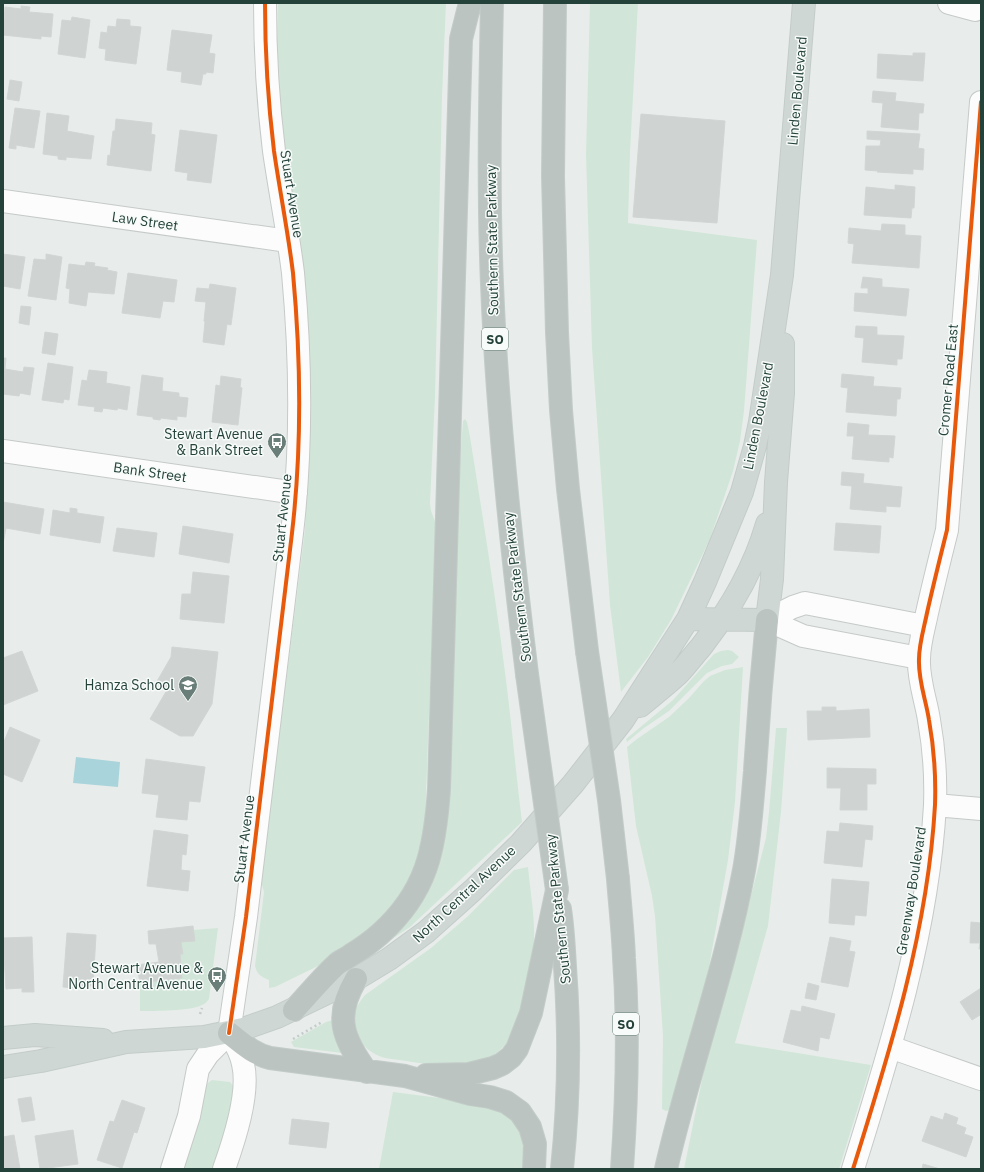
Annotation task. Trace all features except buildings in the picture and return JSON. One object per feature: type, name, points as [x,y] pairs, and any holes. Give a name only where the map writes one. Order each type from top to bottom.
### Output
[{"type":"highway","points":[[294,1010],[336,965],[368,944],[380,934],[405,907],[420,884],[430,857],[436,828],[439,782],[461,39],[470,3]]},
{"type":"highway","name":"Southern State Parkway","points":[[492,3],[490,130],[492,290],[509,517],[527,674],[564,950],[568,1024],[566,1103],[562,1169]]},
{"type":"highway","name":"SO","points":[[555,3],[553,176],[557,332],[561,410],[568,489],[587,651],[609,800],[618,879],[624,959],[626,1036],[625,1118],[622,1169]]},
{"type":"highway","points":[[666,1169],[724,954],[744,868],[751,820],[767,620]]},
{"type":"highway","points":[[229,1033],[250,1050],[262,1056],[367,1072],[405,1076],[469,1074],[502,1064],[511,1057],[517,1049],[531,1012],[557,890]]},
{"type":"highway","points":[[356,979],[348,992],[345,1002],[343,1020],[344,1031],[354,1053],[367,1072]]},
{"type":"highway","points":[[405,1076],[470,1094],[490,1096],[506,1102],[514,1107],[526,1119],[533,1136],[535,1153],[534,1169]]},
{"type":"main road","name":"Linden Boulevard","points":[[688,619],[706,582],[742,492],[760,422],[782,275],[804,3]]},
{"type":"main road","name":"Linden Boulevard","points":[[767,620],[772,579],[776,482],[784,393],[782,275]]},
{"type":"main road","name":"Linden Boulevard","points":[[721,619],[758,553],[773,503],[776,482]]},
{"type":"main road","name":"North Central Avenue","points":[[3,1038],[35,1035],[126,1042],[204,1037],[229,1033],[294,1010],[356,979],[389,959],[407,947],[473,890],[521,843],[548,813],[623,720],[688,619]]},
{"type":"main road","points":[[688,619],[767,620]]},
{"type":"main road","name":"North Central Avenue","points":[[623,720],[678,674],[707,639],[721,619]]},
{"type":"main road","name":"North Central Avenue","points":[[3,1067],[41,1061],[126,1042]]},
{"type":"street","name":"Stuart Avenue","points":[[229,1033],[246,918],[296,493],[299,432],[298,336],[292,272],[274,150],[270,110],[266,60],[265,3]]},
{"type":"street","points":[[949,3],[977,12]]},
{"type":"street","name":"Cromer Road East","points":[[919,658],[924,626],[947,530],[981,102]]},
{"type":"street","name":"Law Street","points":[[3,201],[288,241]]},
{"type":"street","name":"Bank Street","points":[[3,451],[296,493]]},
{"type":"street","points":[[767,620],[793,607],[805,603],[924,626]]},
{"type":"street","points":[[851,646],[856,614]]},
{"type":"street","points":[[767,620],[803,636],[919,658]]},
{"type":"street","name":"Greenway Boulevard","points":[[853,1169],[890,1047],[916,943],[921,921],[930,854],[934,805],[934,763],[929,719],[920,678],[919,658]]},
{"type":"street","points":[[934,805],[981,809]]},
{"type":"street","points":[[172,1169],[189,1116],[198,1069],[208,1054],[229,1033],[241,1055],[245,1074],[244,1093],[239,1119],[224,1169]]},
{"type":"street","points":[[890,1047],[981,1079]]},
{"type":"path","points":[[200,1014],[202,1008]]},
{"type":"path","points":[[289,1041],[325,1020]]},
{"type":"green space","points":[[278,3],[446,3],[442,96],[435,397],[430,503],[431,511],[436,524],[424,836],[412,877],[389,913],[348,947],[318,966],[275,987],[269,988],[269,980],[260,975],[255,966],[264,892],[261,881],[305,530],[310,420],[309,362],[281,104],[277,51]]},
{"type":"green space","points":[[590,3],[638,3],[630,152],[628,223],[757,240],[744,411],[740,441],[733,471],[710,539],[671,620],[648,657],[621,692],[610,605],[592,348],[586,154]]},
{"type":"green space","points":[[465,419],[470,437],[498,619],[522,822],[410,927],[392,939],[416,910],[452,689],[458,491],[463,421]]},
{"type":"green space","points":[[728,650],[732,651],[739,657],[732,664],[722,666],[707,673],[669,711],[627,742],[626,739],[673,700],[714,654]]},
{"type":"green space","points":[[743,667],[735,802],[728,860],[709,967],[699,1010],[671,1109],[666,1111],[662,1109],[663,1036],[655,916],[636,826],[627,747],[669,717],[710,676],[725,670]]},
{"type":"green space","points":[[776,728],[787,728],[781,812],[768,926],[735,1043],[871,1065],[839,1169],[684,1169],[706,1060],[766,838]]},
{"type":"green space","points":[[528,867],[534,921],[532,963],[521,1010],[511,1036],[506,1044],[496,1053],[484,1060],[464,1065],[441,1065],[385,1058],[371,1052],[356,1034],[353,1019],[357,1007],[365,995],[431,948],[467,917],[514,870]]},
{"type":"green space","points":[[218,928],[209,999],[207,1002],[197,1007],[190,1008],[140,1011],[140,983],[182,978],[180,954],[183,953],[181,942],[194,941],[193,930]]},
{"type":"green space","points":[[333,1020],[335,1034],[342,1053],[294,1047],[291,1042],[326,1022]]},
{"type":"green space","points":[[212,1080],[230,1082],[234,1087],[228,1120],[214,1169],[184,1169],[197,1126],[204,1086]]},
{"type":"green space","points":[[393,1092],[500,1107],[523,1128],[527,1169],[379,1169]]},
{"type":"water","points":[[76,757],[120,762],[118,787],[73,783]]},
{"type":"cycle path","points":[[229,1033],[246,917],[292,533],[298,468],[299,371],[296,306],[291,258],[272,133],[267,77],[265,3]]},
{"type":"cycle path","points":[[853,1169],[905,990],[916,944],[931,852],[935,805],[934,762],[929,720],[920,675],[919,653],[947,530],[981,102]]},
{"type":"place","name":"Stewart Avenue & Bank Street","points":[[277,459]]},
{"type":"place","name":"Hamza School","points":[[188,702]]},
{"type":"place","name":"Stewart Avenue & North Central Avenue","points":[[217,993]]}]
